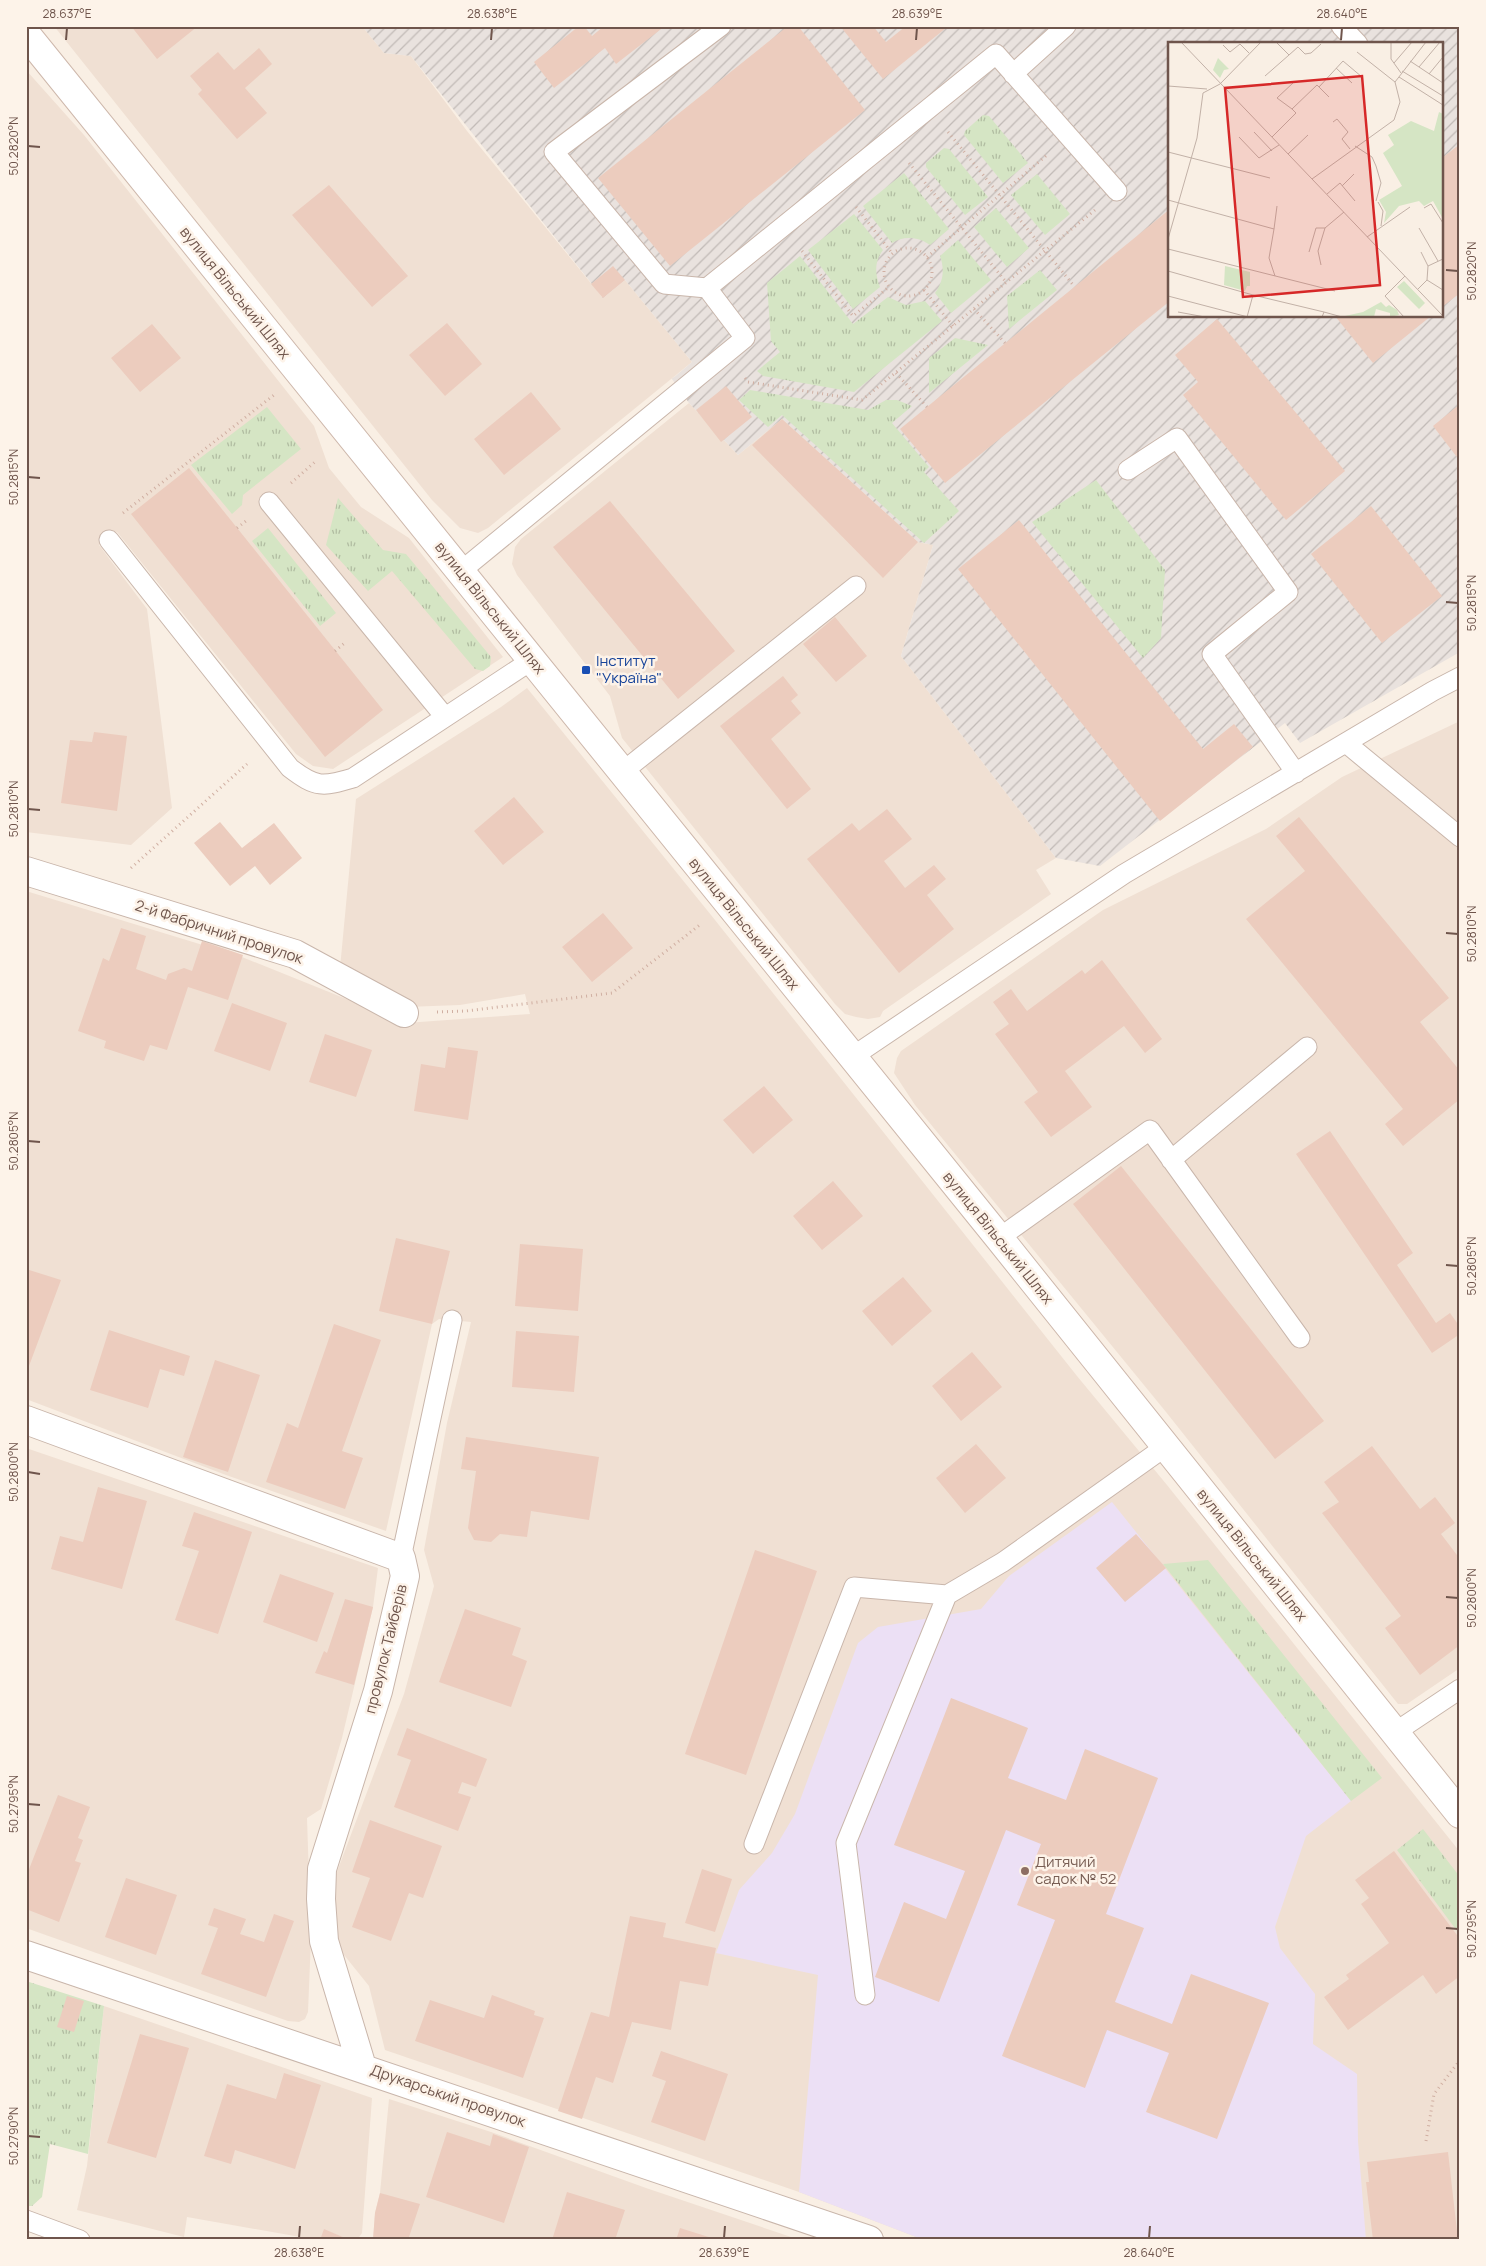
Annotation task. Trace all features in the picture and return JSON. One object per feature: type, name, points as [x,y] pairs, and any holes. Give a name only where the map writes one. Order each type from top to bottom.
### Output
[{"type":"street","name":"вулиця Вільський Шлях","points":[[26,34],[461,571],[621,773],[999,1238],[1460,1814]]},
{"type":"street","name":"2-й Фабричний провулок","points":[[26,870],[295,954],[404,1013]]},
{"type":"street","points":[[26,1420],[401,1558]]},
{"type":"street","name":"провулок Тайберів","points":[[362,2067],[324,1942],[321,1899],[322,1869],[378,1691],[405,1576],[401,1558]]},
{"type":"street","name":"Друкарський провулок","points":[[26,1955],[362,2067],[869,2240]]},
{"type":"lane","points":[[721,26],[554,152],[664,284],[707,288],[996,54],[1117,191]]},
{"type":"lane","points":[[1013,74],[1066,26]]},
{"type":"lane","points":[[1341,26],[1356,42]]},
{"type":"lane","points":[[461,571],[744,338],[707,288]]},
{"type":"lane","points":[[1128,470],[1177,438],[1288,592],[1212,654],[1296,773]]},
{"type":"lane","points":[[269,502],[445,717]]},
{"type":"lane","points":[[109,540],[290,768],[307,781],[328,786],[353,778],[532,660]]},
{"type":"lane","points":[[621,773],[856,586]]},
{"type":"lane","points":[[852,1057],[1124,874],[1433,691],[1460,677]]},
{"type":"lane","points":[[1346,743],[1460,837]]},
{"type":"lane","points":[[1171,1160],[1307,1047]]},
{"type":"lane","points":[[999,1238],[1150,1130],[1300,1338]]},
{"type":"lane","points":[[401,1558],[452,1320]]},
{"type":"lane","points":[[754,1844],[854,1587],[947,1595],[1004,1562],[1165,1447]]},
{"type":"lane","points":[[865,1995],[846,1843],[947,1595]]},
{"type":"lane","points":[[1394,1733],[1460,1689]]},
{"type":"lane","points":[[26,2220],[80,2240]]},
{"type":"path","points":[[928,108],[1074,286]]},
{"type":"path","points":[[927,257],[1069,137]]},
{"type":"path","points":[[890,140],[1006,282]]},
{"type":"path","points":[[837,183],[892,253]]},
{"type":"path","points":[[725,355],[748,382],[862,400],[1117,191]]},
{"type":"path","points":[[783,226],[853,316],[889,287]]},
{"type":"path","points":[[904,248],[910,248],[923,252],[927,257],[932,271],[929,285],[924,290],[912,296],[906,296],[899,295],[889,287],[883,270],[885,263],[892,253],[904,248]]},
{"type":"path","points":[[924,290],[953,326]]},
{"type":"path","points":[[974,309],[1005,343]]},
{"type":"path","points":[[896,373],[927,407]]},
{"type":"path","points":[[109,540],[112,521],[280,391]]},
{"type":"path","points":[[102,893],[270,743]]},
{"type":"path","points":[[404,1013],[466,1011],[612,993],[727,904]]},
{"type":"path","points":[[1426,2141],[1434,2094],[1460,2060]]},
{"type":"shaded area","points":[[54,26],[362,26],[384,53],[411,56],[467,131],[603,298],[625,280],[692,362],[488,528],[478,533],[460,528],[432,500]]},
{"type":"shaded area","points":[[362,26],[1460,26],[1460,652],[1300,743],[1285,723],[1100,866],[1056,858],[901,656],[933,545],[918,542],[782,419],[738,455],[689,403],[672,379],[692,362],[625,280],[603,298],[411,56],[384,53]]},
{"type":"shaded area","points":[[26,70],[84,135],[314,426],[329,468],[361,507],[409,538],[503,657],[333,769],[313,766],[296,754],[117,532],[99,545],[147,609],[172,808],[131,845],[26,832]]},
{"type":"shaded area","points":[[689,403],[738,455],[782,419],[918,542],[933,545],[901,656],[1056,858],[1036,870],[1051,894],[883,1011],[880,1017],[868,1019],[845,1014],[835,1004],[622,738],[610,696],[517,575],[512,564],[515,547],[521,539]]},
{"type":"shaded area","points":[[527,688],[711,915],[1077,1376],[1167,1485],[1460,1852],[1460,2240],[924,2240],[799,2192],[385,2050],[369,1986],[332,1940],[335,1877],[404,1694],[434,1586],[424,1550],[447,1423],[471,1322],[439,1319],[432,1324],[386,1531],[226,1475],[26,1399],[26,891],[242,957],[406,1023],[530,1014],[525,994],[460,1005],[406,1007],[340,968],[356,799],[501,707]]},
{"type":"shaded area","points":[[1460,721],[1460,1668],[1407,1704],[1398,1704],[1166,1412],[915,1105],[894,1073],[897,1058],[901,1051],[1103,910],[1266,829],[1342,777]]},
{"type":"shaded area","points":[[26,1448],[378,1568],[373,1607],[342,1738],[321,1809],[307,1818],[311,1938],[308,2012],[305,2019],[299,2022],[288,2021],[26,1928]]},
{"type":"shaded area","name":"Дитячий садок № 52","points":[[1112,1502],[1351,1801],[1306,1836],[1275,1927],[1280,1948],[1315,1994],[1313,2044],[1357,2074],[1358,2141],[1366,2240],[924,2240],[799,2192],[818,1975],[716,1953],[739,1890],[772,1853],[795,1814],[858,1643],[878,1627],[981,1609],[1009,1576]]},
{"type":"shaded area","points":[[104,2006],[372,2098],[362,2233],[357,2240],[350,2240],[325,2230],[320,2240],[317,2240],[187,2217],[184,2237],[77,2210],[87,2166]]},
{"type":"shaded area","points":[[389,2099],[491,2132],[646,2188],[800,2240],[373,2240],[375,2213],[380,2193]]},
{"type":"green space","points":[[983,115],[989,116],[1028,163],[1003,183],[964,135],[965,131]]},
{"type":"green space","points":[[944,148],[949,149],[988,197],[965,215],[926,167],[926,163]]},
{"type":"green space","points":[[904,173],[949,229],[930,245],[921,240],[911,238],[897,240],[892,243],[863,206]]},
{"type":"green space","points":[[1037,174],[1070,214],[1045,235],[1011,195]]},
{"type":"green space","points":[[996,208],[1029,248],[1007,267],[974,227]]},
{"type":"green space","points":[[854,214],[883,250],[876,268],[880,287],[853,309],[808,250]]},
{"type":"green space","points":[[958,240],[991,280],[951,313],[935,293],[940,285],[942,276],[940,256]]},
{"type":"green space","points":[[800,256],[853,324],[888,297],[906,305],[925,301],[942,321],[854,392],[763,376],[757,371],[780,352],[771,341],[767,283]]},
{"type":"green space","points":[[1040,270],[1057,290],[1009,329],[1007,296]]},
{"type":"green space","points":[[955,338],[988,345],[929,393],[929,358]]},
{"type":"green space","points":[[750,390],[868,410],[886,400],[897,400],[912,406],[892,423],[929,467],[924,472],[959,511],[924,543],[782,415],[768,427],[739,400]]},
{"type":"green space","points":[[267,407],[301,449],[243,495],[242,505],[232,514],[191,465]]},
{"type":"green space","points":[[1096,480],[1165,570],[1161,638],[1143,658],[1032,522]]},
{"type":"green space","points":[[338,498],[383,550],[406,554],[491,657],[490,666],[483,671],[475,669],[392,571],[368,591],[326,545]]},
{"type":"green space","points":[[268,528],[336,613],[320,626],[252,541]]},
{"type":"green space","points":[[1208,1560],[1382,1778],[1351,1801],[1163,1564]]},
{"type":"green space","points":[[1423,1829],[1460,1877],[1460,1935],[1397,1850]]},
{"type":"green space","points":[[26,1981],[104,2006],[88,2154],[50,2144],[42,2197],[32,2206],[26,2206]]},
{"type":"building","points":[[131,26],[198,26],[157,59]]},
{"type":"building","points":[[579,26],[584,26],[592,36],[604,26],[665,26],[616,64],[605,48],[554,88],[534,62]]},
{"type":"building","points":[[788,26],[798,26],[865,110],[670,266],[598,178]]},
{"type":"building","points":[[840,26],[873,26],[886,42],[906,26],[946,28],[883,79]]},
{"type":"building","points":[[259,48],[272,64],[245,88],[267,113],[237,139],[198,94],[202,90],[190,76],[218,52],[234,70]]},
{"type":"building","points":[[1460,144],[1460,293],[1444,305],[1444,156]]},
{"type":"building","points":[[329,185],[408,276],[372,307],[292,215]]},
{"type":"building","points":[[1168,211],[1168,303],[945,483],[900,429]]},
{"type":"building","points":[[613,266],[625,280],[603,298],[591,284]]},
{"type":"building","points":[[1337,318],[1429,318],[1373,363]]},
{"type":"building","points":[[1217,319],[1345,471],[1286,520],[1183,395],[1198,382],[1175,355]]},
{"type":"building","points":[[447,323],[482,364],[445,396],[409,355]]},
{"type":"building","points":[[152,324],[181,358],[140,392],[111,358]]},
{"type":"building","points":[[726,386],[752,417],[721,442],[696,410]]},
{"type":"building","points":[[531,392],[561,429],[504,475],[474,439]]},
{"type":"building","points":[[1460,404],[1460,461],[1433,426]]},
{"type":"building","points":[[782,419],[918,542],[883,578],[752,445]]},
{"type":"building","points":[[189,468],[383,710],[325,757],[131,514]]},
{"type":"building","points":[[610,501],[735,651],[678,699],[553,547]]},
{"type":"building","points":[[1371,506],[1442,596],[1382,643],[1311,554]]},
{"type":"building","points":[[1019,520],[1203,749],[1234,724],[1253,747],[1160,821],[958,569]]},
{"type":"building","points":[[835,617],[867,656],[836,682],[803,644]]},
{"type":"building","points":[[783,676],[798,695],[791,701],[801,713],[771,739],[811,789],[787,809],[720,726]]},
{"type":"building","points":[[94,732],[127,736],[117,811],[61,803],[70,740],[92,742]]},
{"type":"building","points":[[514,797],[544,832],[503,865],[474,831]]},
{"type":"building","points":[[887,809],[912,839],[884,861],[905,888],[934,865],[946,879],[927,895],[954,929],[899,973],[807,859],[852,823],[859,831]]},
{"type":"building","points":[[1299,817],[1449,998],[1420,1022],[1460,1071],[1460,1099],[1403,1146],[1385,1124],[1403,1109],[1246,919],[1305,871],[1276,836]]},
{"type":"building","points":[[220,822],[242,848],[274,823],[302,858],[270,885],[255,866],[230,886],[194,843]]},
{"type":"building","points":[[603,913],[633,948],[592,982],[562,947]]},
{"type":"building","points":[[121,928],[146,936],[136,969],[166,980],[168,974],[184,968],[192,971],[202,941],[243,955],[228,1000],[188,987],[167,1050],[150,1045],[144,1061],[104,1048],[106,1041],[78,1031],[103,958],[109,961]]},
{"type":"building","points":[[1102,960],[1162,1039],[1145,1053],[1124,1026],[1065,1071],[1092,1107],[1051,1137],[1024,1102],[1038,1092],[995,1034],[1009,1024],[993,1002],[1011,989],[1027,1011],[1082,970],[1085,974]]},
{"type":"building","points":[[232,1003],[287,1023],[270,1071],[214,1051]]},
{"type":"building","points":[[325,1034],[372,1050],[356,1097],[309,1082]]},
{"type":"building","points":[[448,1047],[478,1051],[468,1120],[414,1111],[421,1064],[445,1068]]},
{"type":"building","points":[[764,1086],[793,1120],[753,1154],[723,1120]]},
{"type":"building","points":[[1330,1131],[1413,1253],[1397,1265],[1436,1323],[1450,1313],[1460,1327],[1460,1334],[1432,1353],[1296,1154]]},
{"type":"building","points":[[1121,1166],[1324,1421],[1275,1459],[1073,1204]]},
{"type":"building","points":[[833,1181],[863,1216],[822,1250],[793,1216]]},
{"type":"building","points":[[396,1238],[450,1251],[432,1324],[379,1311]]},
{"type":"building","points":[[520,1244],[583,1249],[578,1311],[515,1306]]},
{"type":"building","points":[[26,1269],[61,1280],[26,1374]]},
{"type":"building","points":[[903,1277],[932,1311],[892,1346],[862,1311]]},
{"type":"building","points":[[334,1324],[381,1340],[342,1451],[363,1458],[345,1509],[266,1482],[287,1423],[298,1428]]},
{"type":"building","points":[[109,1330],[190,1356],[184,1376],[160,1369],[148,1408],[90,1390]]},
{"type":"building","points":[[516,1331],[579,1336],[574,1392],[512,1387]]},
{"type":"building","points":[[972,1352],[1002,1387],[961,1421],[932,1386]]},
{"type":"building","points":[[215,1360],[260,1375],[228,1472],[183,1457]]},
{"type":"building","points":[[466,1437],[599,1457],[589,1520],[531,1511],[527,1537],[500,1534],[491,1542],[474,1540],[468,1528],[476,1471],[461,1469]]},
{"type":"building","points":[[976,1444],[1006,1478],[965,1513],[936,1478]]},
{"type":"building","points":[[1372,1446],[1420,1509],[1435,1497],[1455,1523],[1441,1534],[1460,1559],[1460,1645],[1420,1675],[1385,1628],[1401,1616],[1322,1513],[1339,1502],[1324,1482]]},
{"type":"building","points":[[98,1487],[147,1501],[122,1589],[51,1569],[60,1536],[83,1542]]},
{"type":"building","points":[[194,1512],[252,1532],[218,1634],[175,1620],[199,1551],[182,1546]]},
{"type":"building","points":[[1136,1534],[1166,1568],[1125,1602],[1096,1568]]},
{"type":"building","points":[[755,1550],[817,1571],[746,1775],[685,1754]]},
{"type":"building","points":[[280,1574],[334,1593],[317,1642],[263,1622]]},
{"type":"building","points":[[345,1599],[373,1607],[354,1685],[315,1673],[324,1651],[327,1653]]},
{"type":"building","points":[[465,1609],[521,1628],[512,1655],[527,1661],[511,1707],[439,1682]]},
{"type":"building","name":"Дитячий садок № 52","points":[[951,1698],[1028,1728],[1008,1778],[1066,1800],[1085,1749],[1158,1778],[1106,1914],[1144,1928],[1115,2002],[1172,2024],[1191,1974],[1269,2003],[1217,2139],[1146,2112],[1169,2053],[1107,2030],[1085,2088],[1002,2056],[1055,1920],[1017,1905],[1041,1844],[1006,1830],[939,2002],[875,1977],[904,1902],[946,1919],[965,1871],[894,1845]]},
{"type":"building","points":[[407,1728],[487,1759],[476,1787],[462,1782],[458,1793],[471,1797],[458,1831],[394,1807],[411,1760],[397,1755]]},
{"type":"building","points":[[58,1795],[90,1807],[78,1838],[83,1840],[75,1861],[81,1863],[59,1922],[26,1909],[26,1877]]},
{"type":"building","points":[[370,1820],[442,1846],[423,1898],[409,1893],[391,1941],[352,1927],[370,1878],[352,1872]]},
{"type":"building","points":[[1394,1851],[1460,1939],[1460,1976],[1436,1994],[1423,1975],[1348,2030],[1324,1997],[1349,1979],[1346,1975],[1389,1943],[1361,1904],[1369,1898],[1355,1880]]},
{"type":"building","points":[[702,1869],[732,1879],[715,1932],[685,1923]]},
{"type":"building","points":[[126,1878],[177,1895],[156,1955],[105,1937]]},
{"type":"building","points":[[214,1908],[246,1919],[240,1934],[264,1942],[274,1914],[294,1921],[266,1997],[201,1974],[218,1928],[208,1925]]},
{"type":"building","points":[[630,1916],[666,1923],[663,1937],[716,1948],[708,1986],[680,1981],[671,2030],[632,2022],[613,2083],[596,2077],[582,2119],[558,2111],[591,2012],[609,2017]]},
{"type":"building","points":[[492,1995],[535,2011],[534,2015],[544,2018],[523,2078],[415,2041],[430,2000],[484,2018]]},
{"type":"building","points":[[67,1996],[84,2001],[74,2032],[57,2027]]},
{"type":"building","points":[[140,2034],[189,2048],[156,2158],[107,2143]]},
{"type":"building","points":[[661,2051],[728,2074],[705,2141],[651,2122],[666,2081],[652,2076]]},
{"type":"building","points":[[284,2073],[321,2085],[295,2169],[235,2150],[231,2164],[204,2156],[227,2084],[276,2099]]},
{"type":"building","points":[[447,2132],[490,2146],[493,2134],[529,2147],[504,2223],[426,2197]]},
{"type":"building","points":[[1448,2152],[1458,2240],[1373,2240],[1366,2182],[1369,2182],[1367,2162]]},
{"type":"building","points":[[567,2192],[625,2210],[615,2240],[552,2240]]},
{"type":"building","points":[[380,2193],[420,2204],[408,2240],[373,2240],[375,2213]]},
{"type":"building","points":[[680,2228],[715,2239],[715,2240],[676,2240]]},
{"type":"building","points":[[324,2229],[350,2240],[320,2240]]},
{"type":"place","name":"Інститут \"Україна\"","points":[[586,670]]},
{"type":"place","name":"Дитячий садок № 52","points":[[1025,1871]]}]
